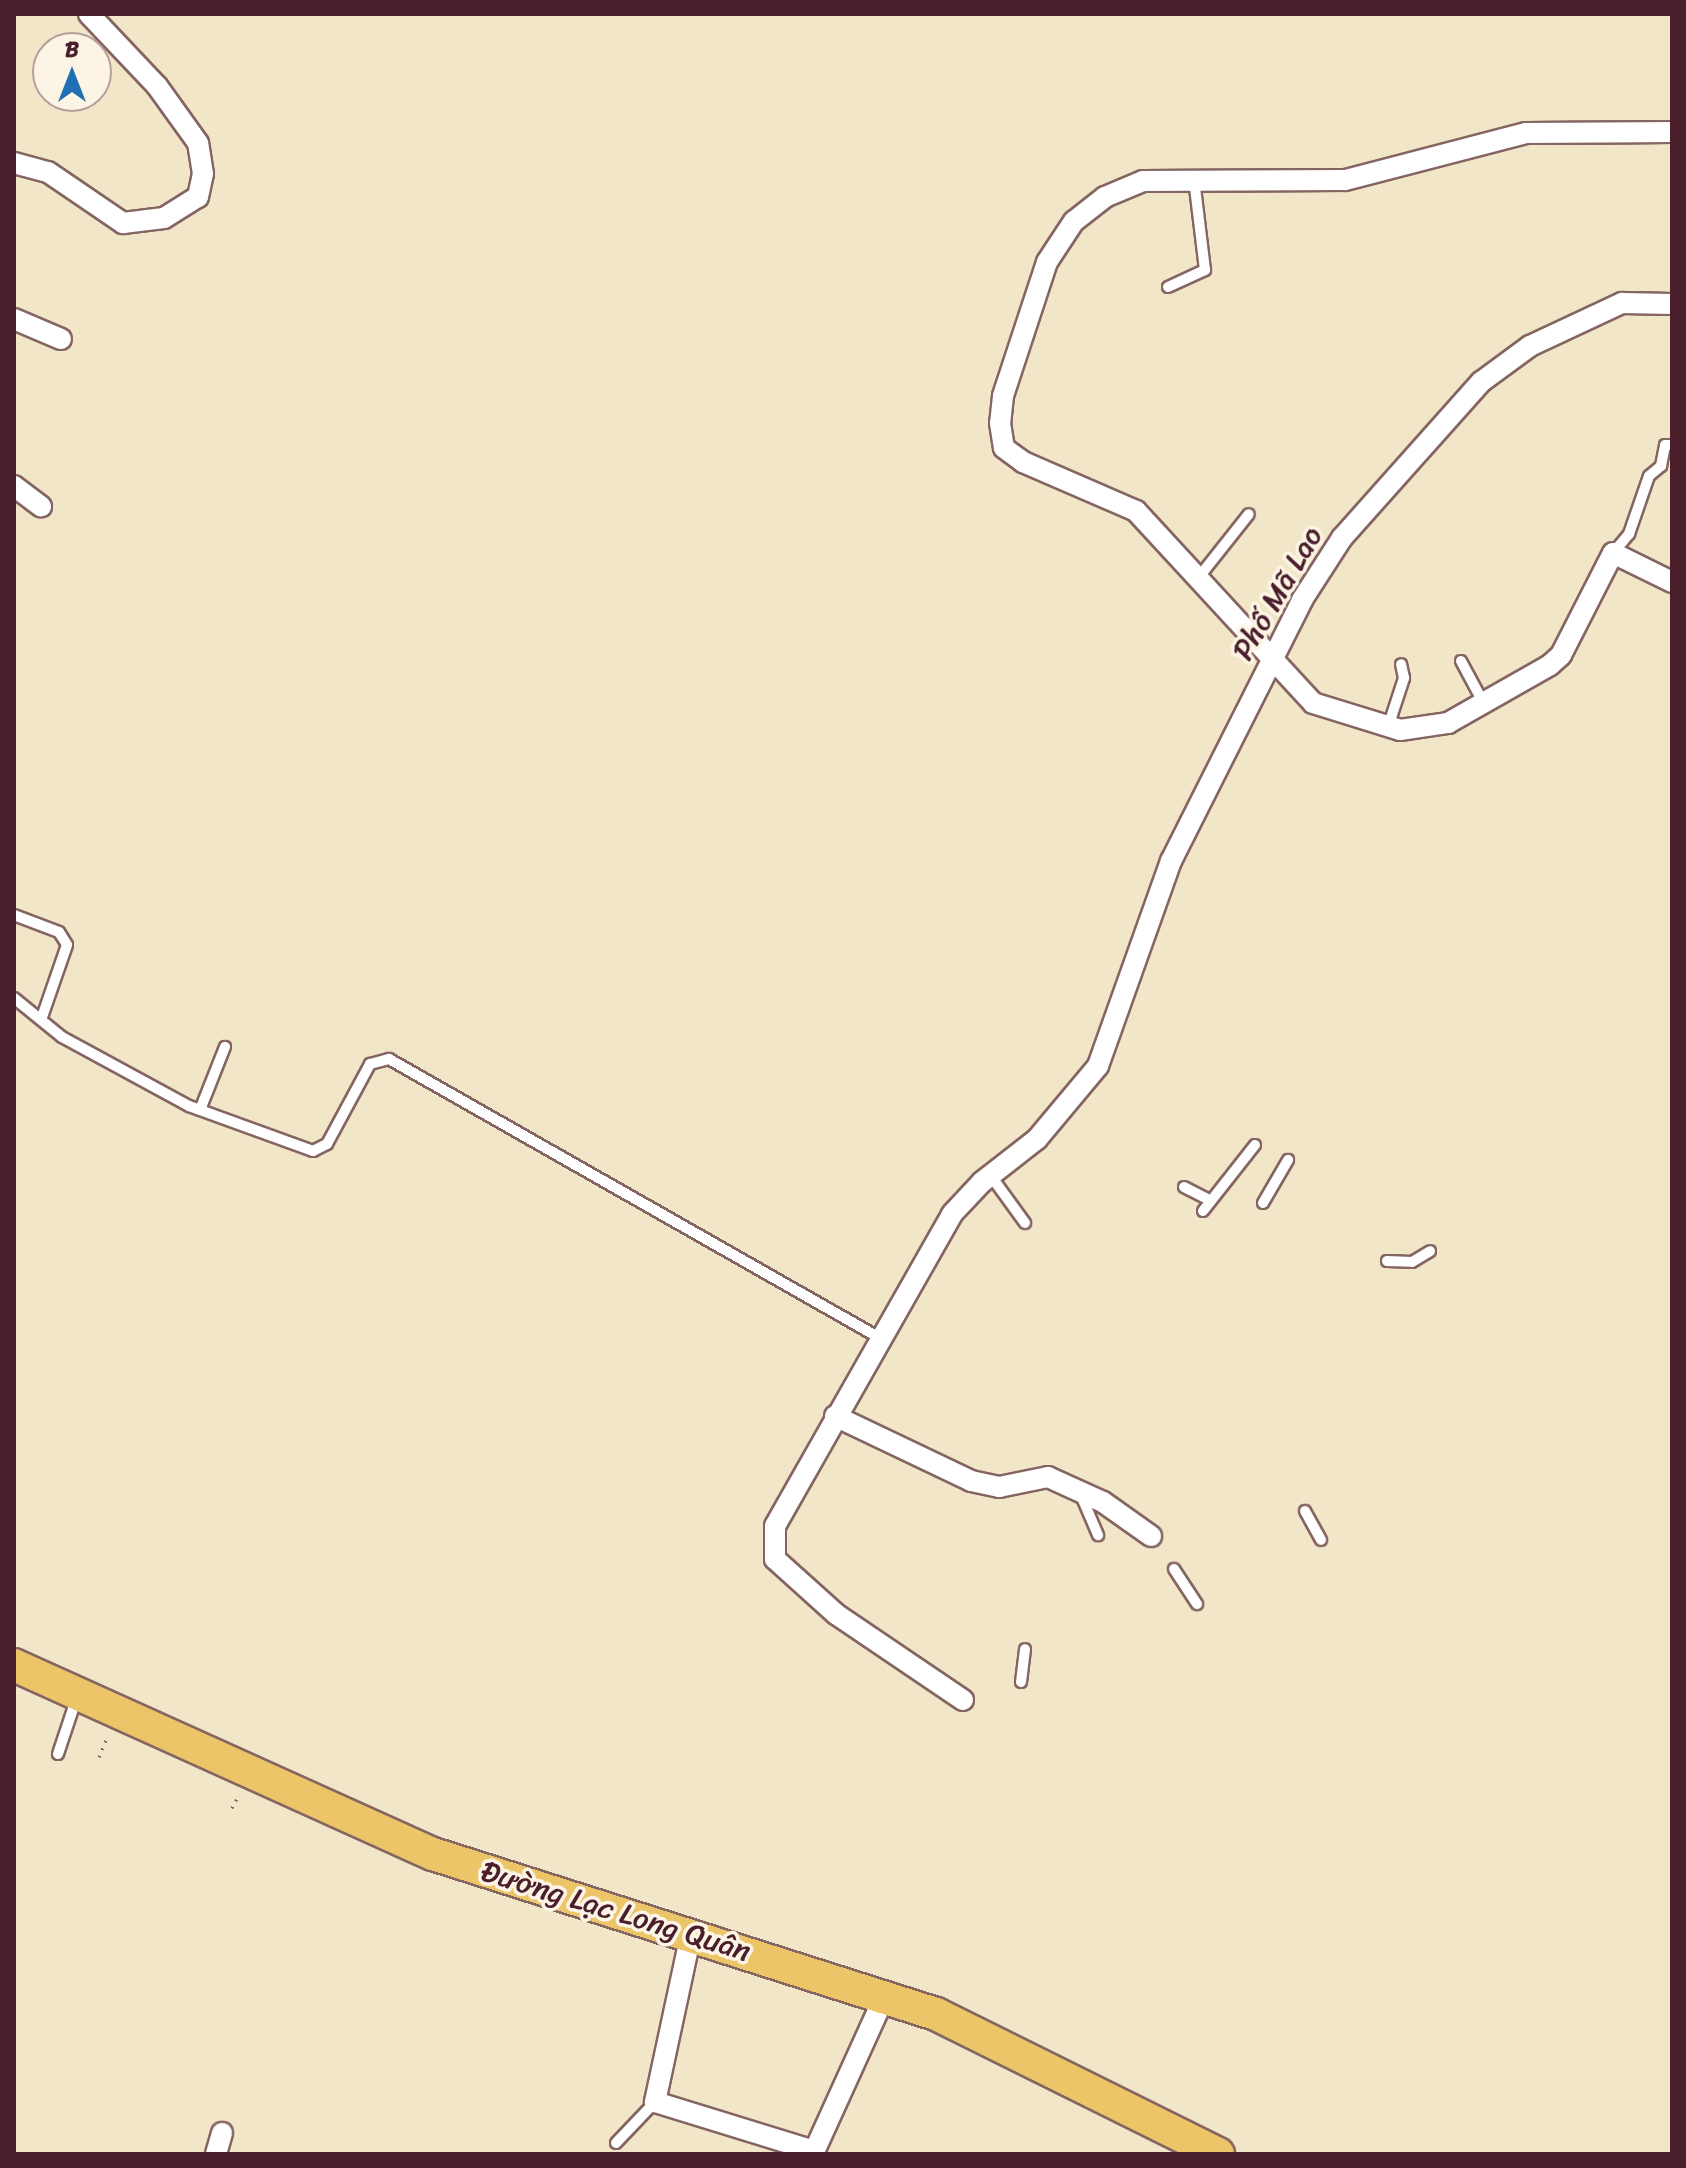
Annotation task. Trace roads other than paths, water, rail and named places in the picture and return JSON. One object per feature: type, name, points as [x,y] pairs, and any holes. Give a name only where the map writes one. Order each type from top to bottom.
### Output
[{"type":"highway","name":"Đường Lạc Long Quân","points":[[14,1665],[433,1854],[885,1995],[988,2038],[1218,2154]]},
{"type":"street","points":[[14,163],[48,172],[123,223],[164,218],[198,197],[203,174],[198,143],[157,86],[89,14]]},
{"type":"street","points":[[1672,132],[1526,133],[1345,180],[1194,177],[1143,181],[1105,197],[1069,228],[1043,273],[1003,396],[1000,423],[1004,448],[1013,455],[1124,503],[1199,577],[1313,703],[1388,727],[1434,728],[1561,655],[1613,553],[1672,582]]},
{"type":"street","name":"Phố Mã Lao","points":[[991,1176],[1037,1139],[1098,1066],[1171,861],[1273,656],[1342,538],[1481,382],[1530,346],[1583,318],[1640,300],[1672,304]]},
{"type":"street","points":[[14,319],[61,339]]},
{"type":"street","points":[[14,486],[41,506]]},
{"type":"street","points":[[963,1700],[836,1614],[775,1559],[775,1526],[878,1337],[952,1214],[991,1176]]},
{"type":"street","points":[[835,1416],[971,1481],[1004,1487],[1043,1476],[1079,1491],[1151,1536]]},
{"type":"street","points":[[691,1934],[655,2102],[814,2152],[885,1995]]},
{"type":"street","points":[[216,2154],[222,2133]]},
{"type":"lane","points":[[1168,287],[1205,270],[1194,177]]},
{"type":"lane","points":[[1613,553],[1629,534],[1649,476],[1661,466],[1665,445],[1672,445]]},
{"type":"lane","points":[[1199,577],[1249,514]]},
{"type":"lane","points":[[1461,661],[1483,702]]},
{"type":"lane","points":[[1388,727],[1404,678],[1401,664]]},
{"type":"lane","points":[[14,915],[59,932],[67,945],[41,1020]]},
{"type":"lane","points":[[14,998],[62,1037],[200,1110],[321,1150],[370,1064],[389,1059],[878,1337]]},
{"type":"lane","points":[[200,1110],[225,1047]]},
{"type":"lane","points":[[1203,1211],[1255,1145]]},
{"type":"lane","points":[[1263,1203],[1288,1160]]},
{"type":"lane","points":[[991,1176],[1025,1223]]},
{"type":"lane","points":[[1184,1187],[1211,1201]]},
{"type":"lane","points":[[1387,1261],[1412,1262],[1430,1251]]},
{"type":"lane","points":[[1079,1491],[1098,1535]]},
{"type":"lane","points":[[1305,1511],[1321,1540]]},
{"type":"lane","points":[[1174,1569],[1197,1604]]},
{"type":"lane","points":[[1021,1682],[1025,1649]]},
{"type":"lane","points":[[58,1754],[78,1695]]},
{"type":"lane","points":[[616,2143],[655,2102]]}]
